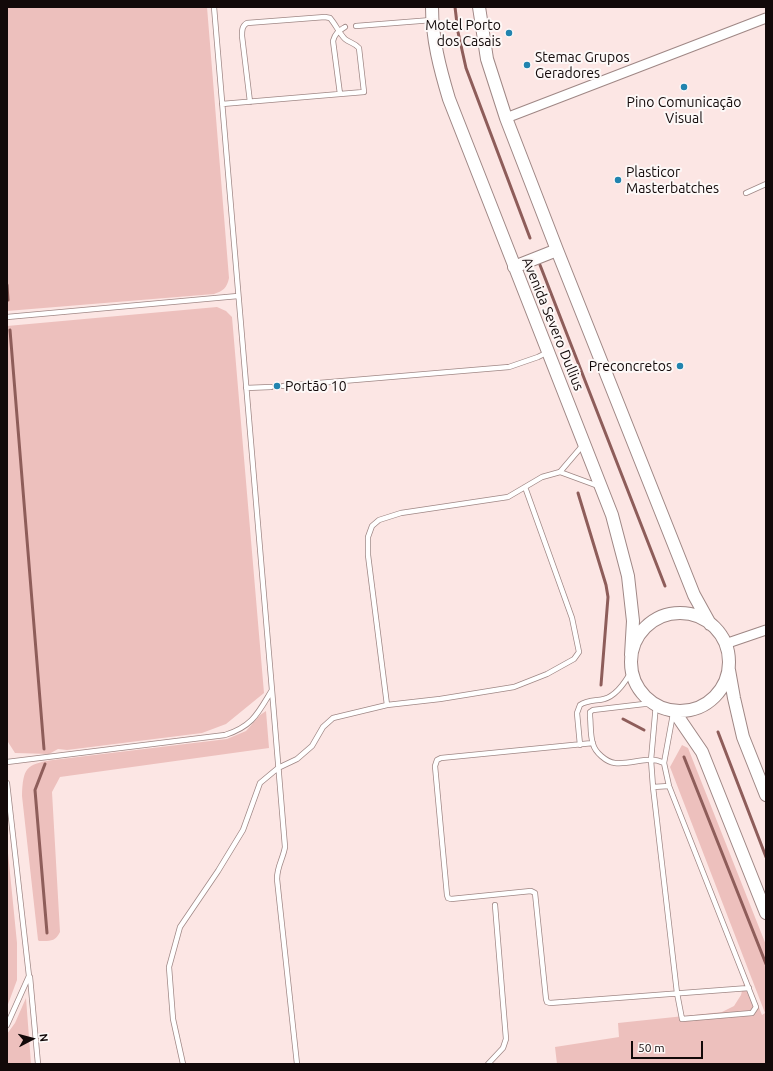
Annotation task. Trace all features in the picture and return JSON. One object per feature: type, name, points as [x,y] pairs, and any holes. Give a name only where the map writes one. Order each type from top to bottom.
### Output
[{"type":"main road","name":"Avenida Severo Dullius","points":[[432,7],[432,20],[438,62],[449,99],[612,515],[628,576],[633,621],[631,655]]},
{"type":"main road","points":[[479,7],[486,59],[506,118],[694,594],[710,624]]},
{"type":"main road","points":[[514,266],[557,250]]},
{"type":"main road","points":[[675,613],[700,617],[719,633],[725,644],[728,654],[726,677],[714,697],[694,709],[674,711],[656,704],[645,696],[637,685],[632,670],[631,655],[635,642],[642,631],[651,622],[663,616],[675,613]]},
{"type":"main road","points":[[728,665],[734,698],[744,737],[766,795]]},
{"type":"main road","points":[[674,711],[702,752],[766,913]]},
{"type":"street","points":[[506,118],[766,18]]},
{"type":"street","points":[[725,644],[766,630]]},
{"type":"lane","points":[[214,7],[285,847],[284,855],[277,870],[277,879],[298,1064]]},
{"type":"lane","points":[[222,104],[250,102],[364,92],[359,48],[344,38],[330,18],[325,17],[247,23],[242,29],[242,36],[250,102]]},
{"type":"lane","points":[[356,26],[432,20]]},
{"type":"lane","points":[[340,94],[333,41],[334,36],[338,31],[345,27]]},
{"type":"lane","points":[[746,193],[766,184]]},
{"type":"lane","points":[[7,318],[238,296]]},
{"type":"lane","points":[[283,386],[509,367],[548,352]]},
{"type":"lane","points":[[246,388],[271,387]]},
{"type":"lane","points":[[386,705],[368,555],[368,537],[372,526],[379,520],[401,512],[508,497],[542,477],[560,472],[584,444]]},
{"type":"lane","points":[[560,472],[601,487]]},
{"type":"lane","points":[[183,1064],[172,1019],[169,967],[180,927],[243,830],[260,783],[278,768],[297,759],[312,746],[323,727],[333,718],[386,705],[440,699],[514,687],[547,674],[574,659],[579,652],[572,618],[525,487]]},
{"type":"lane","points":[[580,745],[577,713],[578,708],[586,702],[605,699],[625,682],[632,670]]},
{"type":"lane","points":[[7,762],[226,735],[239,731],[254,718],[272,690]]},
{"type":"lane","points":[[664,763],[651,760],[615,763],[605,759],[600,755],[593,744],[590,712],[593,710],[656,704],[651,760],[653,788],[677,993],[682,1019],[752,1013],[756,1007],[669,786],[664,763],[674,711]]},
{"type":"lane","points":[[593,744],[441,758],[437,760],[435,766],[448,898],[451,899],[531,891],[535,893],[547,1002],[550,1003],[748,988]]},
{"type":"lane","points":[[7,783],[30,976],[38,1064]]},
{"type":"lane","points":[[653,788],[669,786]]},
{"type":"lane","points":[[488,1064],[503,1048],[506,1038],[495,905]]},
{"type":"lane","points":[[7,1025],[30,976]]},
{"type":"shaded area","points":[[7,7],[207,7],[229,278],[226,287],[214,294],[7,311]]},
{"type":"shaded area","points":[[217,307],[226,311],[232,317],[264,693],[226,724],[202,733],[67,750],[58,749],[49,754],[15,753],[8,742],[7,735],[7,326]]},
{"type":"shaded area","points":[[266,711],[269,748],[60,777],[52,792],[60,932],[56,938],[52,940],[39,941],[22,796],[23,779],[28,769],[37,763],[53,760],[227,739],[246,731],[260,715]]},
{"type":"shaded area","points":[[682,745],[688,748],[766,945],[766,1064],[557,1064],[555,1047],[619,1037],[618,1023],[722,1012],[734,1006],[741,995],[746,975],[762,1015],[765,1013],[670,767]]},
{"type":"shaded area","points":[[7,843],[17,943],[17,980],[7,1007]]},
{"type":"shaded area","points":[[26,998],[31,1064],[7,1064],[7,1034],[15,1023]]},
{"type":"waterway","points":[[455,7],[458,32],[466,68],[530,238]]},
{"type":"waterway","points":[[540,265],[665,586]]},
{"type":"waterway","points":[[7,285],[8,300]]},
{"type":"waterway","points":[[10,330],[44,749]]},
{"type":"waterway","points":[[578,493],[606,585],[608,597],[601,685]]},
{"type":"waterway","points":[[623,719],[644,730]]},
{"type":"waterway","points":[[718,732],[766,857]]},
{"type":"waterway","points":[[684,757],[766,964]]},
{"type":"waterway","points":[[45,764],[35,790],[47,933]]},
{"type":"place","name":"Motel Porto dos Casais","points":[[509,33]]},
{"type":"place","name":"Stemac Grupos Geradores","points":[[527,65]]},
{"type":"place","name":"Pino Comunicação Visual","points":[[684,87]]},
{"type":"place","name":"Plasticor Masterbatches","points":[[618,180]]},
{"type":"place","name":"Preconcretos","points":[[680,366]]},
{"type":"place","name":"Portão 10","points":[[277,386]]}]
